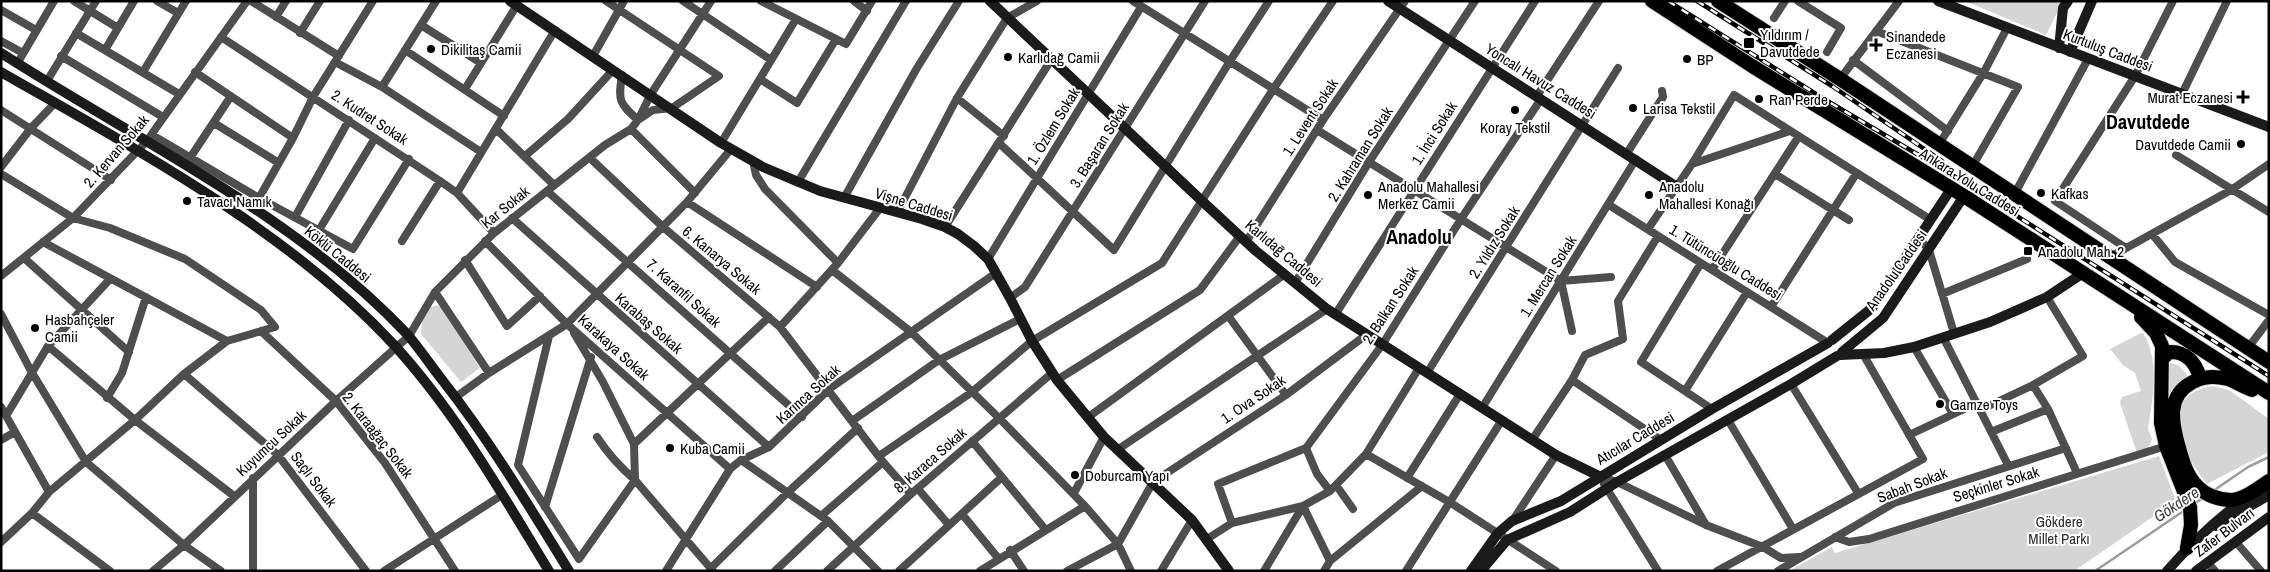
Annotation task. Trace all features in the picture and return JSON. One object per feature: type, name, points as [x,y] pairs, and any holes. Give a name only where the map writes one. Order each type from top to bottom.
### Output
[{"type":"highway","name":"Ankara Yolu Caddesi","points":[[1652,1],[1752,66],[1964,196],[2269,393]]},
{"type":"highway","name":"Ankara Yolu Caddesi","points":[[1718,1],[2269,361]]},
{"type":"highway","points":[[2083,273],[2144,320],[2156,333],[2162,346],[2160,415],[2166,446],[2187,482],[2212,497],[2225,500],[2236,499],[2269,482]]},
{"type":"highway","points":[[2162,359],[2168,352],[2183,355],[2192,360],[2197,367],[2200,378]]},
{"type":"highway","points":[[2188,542],[2191,525],[2190,507],[2183,462],[2173,423],[2175,397],[2183,387],[2200,378],[2211,377],[2229,380],[2269,398]]},
{"type":"main road","name":"Karlıdağ Caddesi","points":[[990,1],[1243,239],[1331,312],[1556,455],[1599,476]]},
{"type":"main road","name":"Yoncalı Havuz Caddesi","points":[[1388,1],[1402,5],[1450,40],[1677,187]]},
{"type":"main road","name":"Kurtuluş Caddesi","points":[[1938,1],[2088,59],[2268,125]]},
{"type":"main road","points":[[2059,48],[2063,8],[2068,1]]},
{"type":"main road","points":[[2070,52],[2092,1]]},
{"type":"main road","name":"Vişne Caddesi","points":[[514,3],[672,108],[721,143],[753,161],[798,182],[844,198],[922,219],[958,234],[988,259],[1032,341],[1055,377],[1087,418],[1117,450],[1192,520],[1229,571]]},
{"type":"main road","name":"Köklü Caddesi","points":[[1,53],[17,64],[149,138],[334,267],[409,336],[492,447],[569,571]]},
{"type":"main road","name":"Köklü Caddesi","points":[[1,72],[137,152],[270,236],[338,292],[396,347],[465,436],[549,571]]},
{"type":"main road","name":"Anadolu Caddesi","points":[[1830,342],[1872,308],[1951,189]]},
{"type":"main road","name":"Anadolu Caddesi","points":[[1839,354],[1883,318],[1964,196]]},
{"type":"main road","name":"Atıcılar Caddesi","points":[[1481,571],[1507,540],[1570,512],[1617,482],[1791,384],[1839,354],[1884,353],[1914,346],[1990,322],[2047,297],[2083,273]]},
{"type":"main road","points":[[1830,342],[1840,342],[1843,347],[1839,354]]},
{"type":"main road","name":"Atıcılar Caddesi","points":[[1471,571],[1498,533],[1512,522],[1561,501],[1599,476],[1712,409],[1830,342]]},
{"type":"main road","name":"Zafer Bulvarı","points":[[2167,571],[2188,542],[2210,528],[2227,511],[2269,482]]},
{"type":"main road","name":"Zafer Bulvarı","points":[[2210,528],[2224,523],[2269,495]]},
{"type":"main road","name":"Zafer Bulvarı","points":[[2196,571],[2235,541],[2266,521]]},
{"type":"street","points":[[17,64],[54,1]]},
{"type":"street","points":[[74,1],[118,28]]},
{"type":"street","points":[[47,81],[96,1]]},
{"type":"street","points":[[105,50],[134,1]]},
{"type":"street","points":[[157,1],[178,13]]},
{"type":"street","points":[[142,72],[186,1]]},
{"type":"street","points":[[249,1],[481,152]]},
{"type":"street","name":"2. Kervan Sokak","points":[[1,276],[73,218],[137,152],[149,138],[194,72],[249,1]]},
{"type":"street","points":[[276,18],[286,1]]},
{"type":"street","points":[[300,33],[320,1]]},
{"type":"street","points":[[259,198],[293,138],[312,97],[373,1]]},
{"type":"street","points":[[382,87],[436,1]]},
{"type":"street","points":[[606,1],[719,76],[672,108]]},
{"type":"street","points":[[593,56],[624,1]]},
{"type":"street","points":[[683,1],[771,60]]},
{"type":"street","name":"Kar Sokak","points":[[409,336],[435,292],[484,241],[605,145],[631,130],[651,94],[711,1]]},
{"type":"street","points":[[761,1],[777,5],[796,19],[846,44],[872,1]]},
{"type":"street","points":[[854,1],[867,11]]},
{"type":"street","points":[[798,182],[906,1]]},
{"type":"street","points":[[844,198],[917,68],[959,1]]},
{"type":"street","points":[[897,213],[957,98],[1007,18],[1037,1]]},
{"type":"street","points":[[1133,1],[1323,120]]},
{"type":"street","name":"3. Başaran Sokak","points":[[1010,298],[1025,287],[1074,212],[1205,1]]},
{"type":"street","points":[[999,143],[1114,250],[1164,166],[1269,1]]},
{"type":"street","points":[[774,571],[881,459],[972,392],[1032,341],[1162,263],[1332,1]]},
{"type":"street","name":"2. Kahraman Sokak","points":[[1296,283],[1369,162],[1475,1]]},
{"type":"street","name":"1. İnci Sokak","points":[[1331,312],[1414,190],[1535,1]]},
{"type":"street","name":"2. Balkan Sokak","points":[[1306,448],[1382,345],[1599,1]]},
{"type":"street","points":[[1774,18],[1785,1]]},
{"type":"street","points":[[1798,1],[1841,28],[1827,52]]},
{"type":"street","points":[[1840,79],[1899,1]]},
{"type":"street","points":[[2126,248],[2055,201],[2135,76],[2173,1]]},
{"type":"street","points":[[2182,94],[2227,1]]},
{"type":"street","points":[[465,89],[514,3]]},
{"type":"street","name":"1. Levent Sokak","points":[[1055,377],[1200,290],[1243,239],[1402,5]]},
{"type":"street","name":"1. Özlem Sokak","points":[[988,259],[1142,7]]},
{"type":"street","points":[[1,10],[36,30]]},
{"type":"street","points":[[721,143],[796,19]]},
{"type":"street","points":[[421,25],[481,63]]},
{"type":"street","points":[[1938,146],[1984,72],[2007,28]]},
{"type":"street","points":[[457,193],[555,30]]},
{"type":"street","points":[[1876,32],[1984,72],[2018,87],[1972,167]]},
{"type":"street","points":[[76,33],[179,94]]},
{"type":"street","name":"2. Kudret Sokak","points":[[221,37],[409,159],[457,193],[494,233]]},
{"type":"street","points":[[760,78],[797,103],[836,39]]},
{"type":"street","points":[[1,41],[22,53]]},
{"type":"street","points":[[405,50],[504,116]]},
{"type":"street","points":[[61,56],[163,117]]},
{"type":"street","points":[[2014,195],[2088,59]]},
{"type":"street","points":[[945,227],[1051,60]]},
{"type":"street","points":[[1853,60],[1948,131]]},
{"type":"street","name":"2. Yıldız Sokak","points":[[1303,506],[1333,488],[1366,454],[1506,248],[1618,68]]},
{"type":"street","points":[[194,72],[293,138]]},
{"type":"street","points":[[618,72],[619,97],[622,106],[638,120]]},
{"type":"street","points":[[525,156],[618,72]]},
{"type":"street","points":[[1627,153],[1662,97],[1662,91]]},
{"type":"street","points":[[1648,229],[1692,164],[1734,95],[1931,220]]},
{"type":"street","points":[[190,158],[231,96]]},
{"type":"street","points":[[957,98],[1004,136]]},
{"type":"street","points":[[1,167],[31,128],[55,103]]},
{"type":"street","name":"Kar Sokak","points":[[638,120],[653,110],[672,108]]},
{"type":"street","points":[[1,110],[111,180]]},
{"type":"street","points":[[295,216],[349,120]]},
{"type":"street","points":[[214,123],[279,163]]},
{"type":"street","points":[[496,129],[554,185]]},
{"type":"street","points":[[631,130],[694,193]]},
{"type":"street","points":[[1317,130],[1561,281],[1611,277]]},
{"type":"street","points":[[1692,164],[1790,131]]},
{"type":"street","points":[[1712,270],[1799,136]]},
{"type":"street","points":[[149,138],[190,158],[353,249],[409,159]]},
{"type":"street","points":[[319,230],[375,138]]},
{"type":"street","points":[[456,397],[489,373],[567,324],[687,202],[731,149]]},
{"type":"street","points":[[2176,154],[2269,212]]},
{"type":"street","name":"6. Kanarya Sokak","points":[[590,158],[663,227],[780,327],[881,459],[911,494]]},
{"type":"street","name":"1. Mercan Sokak","points":[[1482,408],[1636,159]]},
{"type":"street","points":[[753,161],[756,175],[765,189],[838,263]]},
{"type":"street","points":[[2110,258],[2231,190],[2269,164]]},
{"type":"street","points":[[1,174],[73,218],[110,228],[185,259],[261,310],[275,327],[227,341],[184,374],[135,420],[49,492],[32,513],[1,542]]},
{"type":"street","points":[[1775,174],[1849,220]]},
{"type":"street","points":[[1771,307],[1856,174]]},
{"type":"street","points":[[402,241],[440,181]]},
{"type":"street","name":"7. Karanfil Sokak","points":[[547,191],[802,417]]},
{"type":"street","points":[[687,202],[817,287]]},
{"type":"street","name":"1. Tütüncüoğlu Caddesi","points":[[1609,205],[1830,342]]},
{"type":"street","points":[[780,327],[838,263],[880,208]]},
{"type":"street","name":"Karabaş Sokak","points":[[512,218],[769,447]]},
{"type":"street","points":[[2152,234],[2175,262],[2269,315]]},
{"type":"street","points":[[1532,440],[1572,380],[1585,355],[1623,339],[1618,301],[1658,236]]},
{"type":"street","points":[[1919,238],[1929,250],[1954,333]]},
{"type":"street","name":"Karakaya Sokak","points":[[484,241],[567,324],[730,469]]},
{"type":"street","points":[[43,242],[227,341]]},
{"type":"street","points":[[24,258],[128,352]]},
{"type":"street","points":[[1942,294],[2027,259]]},
{"type":"street","points":[[465,260],[507,326],[540,296]]},
{"type":"street","points":[[1701,263],[1641,362],[1712,409]]},
{"type":"street","points":[[832,270],[910,332],[1074,493],[1118,544],[1131,571]]},
{"type":"street","name":"Karınca Sokak","points":[[666,571],[730,469],[740,460],[769,447],[829,389],[996,273]]},
{"type":"street","points":[[1087,418],[1285,274]]},
{"type":"street","points":[[6,416],[31,371],[48,346],[110,279]]},
{"type":"street","points":[[1561,281],[1572,331]]},
{"type":"street","points":[[435,292],[489,373]]},
{"type":"street","points":[[1685,391],[1747,292]]},
{"type":"street","points":[[108,398],[122,373],[146,297]]},
{"type":"street","points":[[1909,435],[1953,414],[2033,385],[2083,356],[2047,297]]},
{"type":"street","points":[[1117,450],[1257,355],[1331,312]]},
{"type":"street","points":[[1,314],[31,371],[86,462],[184,545],[221,571]]},
{"type":"street","points":[[1229,316],[1286,395]]},
{"type":"street","points":[[634,444],[699,385],[769,317]]},
{"type":"street","points":[[852,422],[939,360],[1020,318]]},
{"type":"street","points":[[2252,351],[2269,320]]},
{"type":"street","points":[[549,336],[518,465],[579,559],[635,480],[634,444],[591,358],[567,324]]},
{"type":"street","name":"2. Karaağaç Sokak","points":[[261,331],[336,400],[385,463],[455,571]]},
{"type":"street","name":"Kuyumcu Sokak","points":[[153,571],[184,545],[336,400],[409,336]]},
{"type":"street","name":"1. Ova Sokak","points":[[1152,482],[1286,395],[1366,336]]},
{"type":"street","points":[[1944,337],[2008,465]]},
{"type":"street","points":[[48,346],[135,420],[234,496]]},
{"type":"street","points":[[1914,346],[1953,414]]},
{"type":"street","points":[[545,507],[595,348]]},
{"type":"street","points":[[1717,571],[1923,459],[1863,354]]},
{"type":"street","name":"Saçlı Sokak","points":[[184,374],[278,455],[366,571]]},
{"type":"street","name":"8. Karaca Sokak","points":[[827,571],[972,441],[1055,377]]},
{"type":"street","points":[[1572,380],[1661,440]]},
{"type":"street","points":[[1791,384],[1858,493]]},
{"type":"street","points":[[2033,385],[2048,410],[2077,473]]},
{"type":"street","points":[[1407,478],[1460,394]]},
{"type":"street","points":[[1,408],[49,492]]},
{"type":"street","points":[[1991,432],[2048,410]]},
{"type":"street","points":[[1406,571],[1502,420]]},
{"type":"street","points":[[1728,420],[1793,529]]},
{"type":"street","points":[[597,437],[610,456],[635,480],[712,570],[787,493],[858,428]]},
{"type":"street","points":[[1,440],[15,432]]},
{"type":"street","points":[[1074,493],[1104,437]]},
{"type":"street","points":[[972,441],[1045,529]]},
{"type":"street","name":"Seçkinler Sokak","points":[[1836,537],[1849,542],[1869,539],[2166,446]]},
{"type":"street","points":[[1232,523],[1218,484],[1306,448],[1317,474],[1353,509]]},
{"type":"street","name":"Sabah Sokak","points":[[1778,571],[1894,503],[2066,448]]},
{"type":"street","points":[[1366,454],[1451,503],[1556,571]]},
{"type":"street","points":[[1512,522],[1556,455]]},
{"type":"street","points":[[1665,455],[1706,525]]},
{"type":"street","points":[[740,460],[825,518],[878,571]]},
{"type":"street","points":[[1599,476],[1617,482],[1706,525],[1763,547],[1782,558],[1801,557]]},
{"type":"street","points":[[1599,476],[1658,571]]},
{"type":"street","points":[[899,571],[1002,477]]},
{"type":"street","points":[[253,478],[253,571]]},
{"type":"street","points":[[1068,571],[1118,544],[1152,482]]},
{"type":"street","points":[[1324,571],[1330,561],[1422,486]]},
{"type":"street","points":[[918,489],[949,525]]},
{"type":"street","points":[[384,571],[502,495]]},
{"type":"street","points":[[980,571],[1010,550],[1085,506]]},
{"type":"street","points":[[1207,539],[1232,523],[1303,506]]},
{"type":"street","points":[[1303,506],[1330,561]]},
{"type":"street","points":[[1264,571],[1303,506]]},
{"type":"street","points":[[32,513],[110,571]]},
{"type":"street","points":[[962,514],[998,558]]},
{"type":"street","points":[[1160,571],[1192,520]]},
{"type":"street","points":[[2235,541],[2261,571]]},
{"type":"street","points":[[1010,550],[1024,571]]},
{"type":"street","points":[[2207,562],[2214,571]]},
{"type":"green space","points":[[1965,1],[2063,1],[2046,35]]},
{"type":"green space","points":[[437,305],[442,308],[480,368],[461,382],[421,334],[422,321],[431,307]]},
{"type":"green space","points":[[2143,333],[2148,343],[2152,355],[2154,379],[2148,428],[2152,439],[2148,450],[2137,453],[2120,403],[2122,397],[2141,391],[2135,373],[2123,365],[2110,349]]},
{"type":"green space","points":[[2168,362],[2178,365],[2187,374],[2168,448]]},
{"type":"green space","points":[[2213,386],[2229,390],[2269,419],[2269,452],[2207,484],[2190,458],[2183,442],[2179,427],[2179,413],[2184,401],[2195,391]]},
{"type":"green space","name":"Gökdere Millet Parkı","points":[[2159,456],[2176,501],[2074,571],[1789,571],[1832,547],[1835,553]]},
{"type":"waterway","name":"Gökdere","points":[[2213,491],[2248,467],[2269,457]]},
{"type":"waterway","name":"Gökdere","points":[[2194,504],[2204,497]]},
{"type":"waterway","name":"Gökdere","points":[[2095,571],[2185,510]]},
{"type":"railway","points":[[1668,1],[1824,99],[1949,173],[2269,376]]},
{"type":"railway","points":[[1697,1],[1832,86],[1942,161]]},
{"type":"place","name":"Yıldırım / Davutdede","points":[[1749,43]]},
{"type":"place","name":"Sinandede Eczanesi","points":[[1876,45]]},
{"type":"place","name":"Dikilitaş Camii","points":[[431,49]]},
{"type":"place","name":"Karlıdağ Camii","points":[[1008,57]]},
{"type":"place","name":"BP","points":[[1687,59]]},
{"type":"place","name":"Murat Eczanesi","points":[[2243,97]]},
{"type":"place","name":"Ran Perde","points":[[1759,99]]},
{"type":"place","name":"Larisa Tekstil","points":[[1633,108]]},
{"type":"place","name":"Koray Tekstil","points":[[1515,110]]},
{"type":"place","name":"Davutdede Camii","points":[[2241,144]]},
{"type":"place","name":"Kafkas","points":[[2041,193]]},
{"type":"place","name":"Anadolu Mahallesi Merkez Camii","points":[[1368,195]]},
{"type":"place","name":"Anadolu Mahallesi Konağı","points":[[1649,195]]},
{"type":"place","name":"Tavacı Namık","points":[[187,201]]},
{"type":"place","name":"Anadolu Mah. 2","points":[[2028,251]]},
{"type":"place","name":"Hasbahçeler Camii","points":[[35,328]]},
{"type":"place","name":"Gamze Toys","points":[[1940,404]]},
{"type":"place","name":"Kuba Camii","points":[[670,448]]},
{"type":"place","name":"Doburcam Yapı","points":[[1075,475]]},
{"type":"district","name":"Davutdede","points":[[2148,121]]},
{"type":"district","name":"Anadolu","points":[[1419,236]]}]
